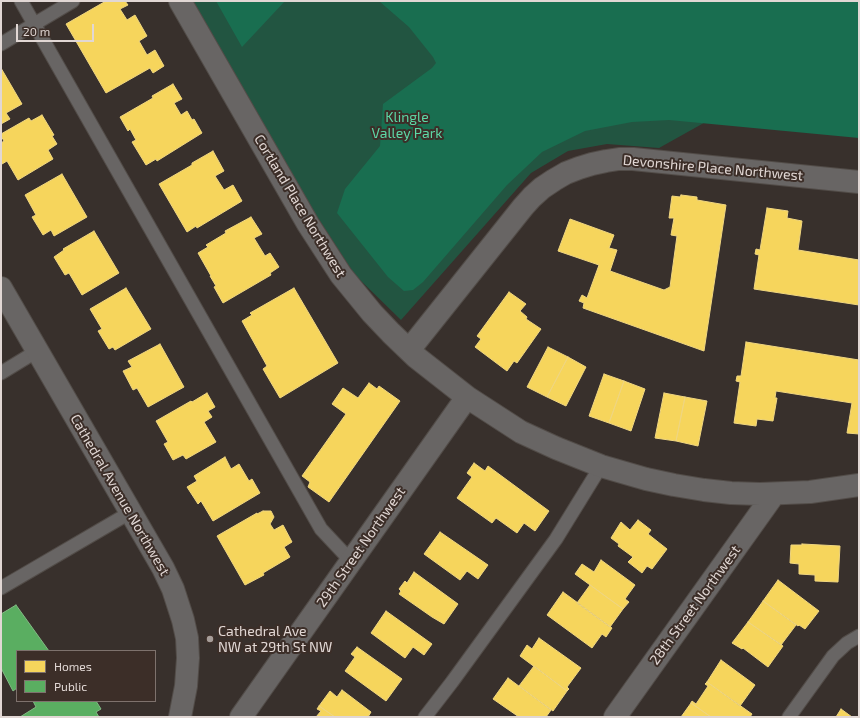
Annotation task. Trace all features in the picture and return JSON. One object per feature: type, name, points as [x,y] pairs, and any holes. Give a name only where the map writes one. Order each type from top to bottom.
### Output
[{"type":"street","name":"Cortland Place Northwest","points":[[180,1],[304,217],[341,275],[372,313],[409,350],[467,397],[521,432],[556,448],[601,466],[674,485],[731,493],[774,494],[810,492],[859,486]]},
{"type":"street","name":"Devonshire Place Northwest","points":[[409,350],[532,197],[554,180],[579,168],[606,161],[634,159],[859,182]]},
{"type":"street","name":"Cathedral Avenue Northwest","points":[[1,288],[131,512],[163,568],[173,589],[187,638],[188,658],[186,686],[180,717]]},
{"type":"street","name":"29th Street Northwest","points":[[241,717],[467,397]]},
{"type":"street","name":"28th Street Northwest","points":[[615,717],[774,494]]},
{"type":"lane","points":[[21,1],[321,529],[351,561]]},
{"type":"lane","points":[[1,44],[73,1]]},
{"type":"lane","points":[[1,373],[37,351]]},
{"type":"lane","points":[[425,717],[556,539],[601,466]]},
{"type":"lane","points":[[1,588],[131,512]]},
{"type":"lane","points":[[789,717],[833,656],[847,642],[859,636]]},
{"type":"green space","name":"Klingle Valley Park","points":[[192,1],[859,1],[736,105],[659,148],[607,144],[568,151],[531,173],[401,320],[355,275],[314,212]]},
{"type":"green space","points":[[216,1],[285,1],[242,47]]},
{"type":"green space","name":"Klingle Valley Park","points":[[379,1],[859,1],[859,138],[669,120],[632,122],[585,131],[542,152],[507,185],[423,282],[413,290],[404,291],[388,277],[337,213],[345,189],[380,146],[383,104],[432,68],[436,63],[433,57],[409,27]]},
{"type":"building: Homes","points":[[106,1],[125,1],[128,5],[120,9],[127,20],[135,15],[147,36],[139,41],[147,55],[155,50],[164,66],[153,73],[150,68],[106,93],[66,24]]},
{"type":"building: Homes","points":[[1,68],[22,104],[6,113],[10,119],[1,124]]},
{"type":"building: Homes","points":[[173,84],[182,99],[174,103],[181,115],[187,111],[192,120],[194,119],[202,133],[157,161],[156,159],[146,165],[132,142],[136,140],[130,129],[128,131],[120,117],[153,98],[152,96]]},
{"type":"building: Homes","points":[[42,115],[54,135],[52,136],[57,144],[48,150],[53,159],[18,180],[7,161],[2,164],[1,162],[1,143],[4,141],[1,134],[29,118],[31,121]]},
{"type":"building: Homes","points":[[213,151],[224,171],[215,176],[224,190],[233,185],[242,201],[197,228],[196,226],[187,232],[159,184]]},
{"type":"building: Homes","points":[[62,174],[87,217],[54,236],[51,230],[43,235],[32,217],[36,215],[25,195]]},
{"type":"building: Homes","points":[[681,195],[697,197],[697,200],[726,205],[704,351],[583,308],[584,303],[579,301],[582,295],[587,298],[599,265],[558,251],[570,219],[614,235],[609,248],[617,250],[610,271],[664,290],[670,287],[677,236],[671,235],[674,218],[669,218],[672,196],[680,197]]},
{"type":"building: Homes","points":[[767,208],[788,211],[787,218],[802,221],[798,250],[859,260],[859,305],[754,289],[759,255],[755,254],[756,249],[760,250]]},
{"type":"building: Homes","points":[[251,217],[262,234],[254,238],[265,256],[270,253],[279,267],[270,273],[271,275],[223,303],[214,287],[216,286],[211,276],[198,253],[208,247],[206,245],[226,233],[225,231]]},
{"type":"building: Homes","points":[[94,231],[119,273],[82,295],[69,273],[65,275],[54,257],[64,250],[63,249]]},
{"type":"building: Homes","points":[[126,288],[151,329],[115,350],[113,347],[109,349],[98,331],[102,329],[90,309]]},
{"type":"building: Homes","points":[[294,288],[338,363],[280,398],[263,369],[267,366],[242,321],[252,315],[250,313]]},
{"type":"building: Homes","points":[[509,292],[526,304],[520,311],[527,317],[526,319],[541,329],[517,363],[514,361],[507,371],[475,347],[481,339],[477,336]]},
{"type":"building: Homes","points":[[746,342],[859,360],[859,434],[847,433],[852,403],[776,391],[775,398],[777,398],[773,421],[757,419],[756,426],[734,423],[740,382],[736,381],[737,376],[741,376]]},
{"type":"building: Homes","points":[[160,344],[184,387],[148,407],[137,388],[133,390],[123,371],[132,367],[128,361]]},
{"type":"building: Homes","points":[[548,347],[568,357],[547,397],[527,387]]},
{"type":"building: Homes","points":[[568,357],[586,367],[566,406],[547,397]]},
{"type":"building: Homes","points":[[604,374],[624,381],[609,423],[589,416]]},
{"type":"building: Homes","points":[[624,381],[645,389],[631,431],[609,423]]},
{"type":"building: Homes","points":[[369,383],[377,389],[379,386],[400,401],[329,502],[308,487],[310,482],[302,476],[346,414],[332,404],[343,388],[358,398]]},
{"type":"building: Homes","points":[[207,393],[215,407],[208,411],[212,417],[204,422],[216,442],[186,459],[183,455],[173,460],[164,444],[168,442],[156,421]]},
{"type":"building: Homes","points":[[664,393],[685,397],[676,441],[655,438]]},
{"type":"building: Homes","points":[[685,397],[707,401],[698,446],[676,441]]},
{"type":"building: Homes","points":[[225,457],[231,469],[239,464],[249,481],[252,479],[260,493],[213,521],[201,501],[198,504],[187,487],[197,481],[194,476]]},
{"type":"building: Homes","points":[[474,463],[485,471],[488,466],[549,511],[535,531],[524,523],[517,533],[496,518],[492,523],[457,498],[472,477],[467,473]]},
{"type":"building: Homes","points":[[263,511],[271,511],[274,517],[270,524],[274,530],[283,525],[292,542],[284,547],[290,557],[263,573],[264,575],[245,585],[217,536]]},
{"type":"building: Homes","points":[[638,520],[651,530],[648,534],[667,549],[652,569],[647,566],[642,573],[628,562],[633,557],[618,546],[619,544],[611,538],[621,522],[630,530]]},
{"type":"building: Homes","points":[[440,532],[488,565],[478,579],[467,571],[460,580],[424,554]]},
{"type":"building: Homes","points":[[802,544],[840,546],[838,582],[815,581],[815,575],[799,574],[799,564],[790,563],[791,545]]},
{"type":"building: Homes","points":[[601,560],[635,585],[625,599],[629,602],[623,609],[575,574],[582,564],[594,572]]},
{"type":"building: Homes","points":[[414,572],[458,604],[444,624],[399,594],[401,591],[399,589],[405,581],[407,583]]},
{"type":"building: Homes","points":[[778,580],[819,611],[805,629],[799,625],[798,626],[763,601]]},
{"type":"building: Homes","points":[[590,585],[623,609],[610,627],[577,603]]},
{"type":"building: Homes","points":[[563,592],[612,628],[606,637],[602,634],[592,648],[547,615]]},
{"type":"building: Homes","points":[[763,601],[796,625],[781,645],[748,622]]},
{"type":"building: Homes","points":[[386,611],[432,644],[424,655],[413,647],[405,658],[371,633]]},
{"type":"building: Homes","points":[[748,622],[783,646],[768,667],[743,648],[742,649],[732,643]]},
{"type":"building: Homes","points":[[539,638],[581,668],[567,687],[569,689],[567,691],[520,656],[527,645],[532,649]]},
{"type":"building: Homes","points":[[357,647],[402,679],[386,701],[345,671],[355,657],[351,654]]},
{"type":"building: Homes","points":[[721,660],[755,685],[740,706],[707,682]]},
{"type":"building: Homes","points":[[534,666],[567,691],[553,711],[519,686]]},
{"type":"building: Homes","points":[[508,678],[551,710],[546,717],[519,717],[493,699]]},
{"type":"building: Homes","points":[[707,682],[752,714],[750,717],[711,717],[691,703],[692,701],[696,704],[708,686],[705,684]]},
{"type":"building: Homes","points":[[342,690],[371,712],[368,717],[335,717],[319,706],[330,691],[337,697]]},
{"type":"building: Homes","points":[[691,703],[711,717],[681,717]]},
{"type":"building: Homes","points":[[319,706],[335,717],[316,717],[321,711],[317,709]]},
{"type":"building: Homes","points":[[841,709],[852,717],[836,717]]},
{"type":"building: Public","points":[[16,605],[48,650],[16,650],[16,689],[13,691],[1,668],[1,614]]},
{"type":"building: Public","points":[[34,702],[97,702],[101,709],[96,712],[99,717],[20,717],[36,707]]},
{"type":"place","name":"Cathedral Ave NW at 29th St NW","points":[[210,639]]}]
